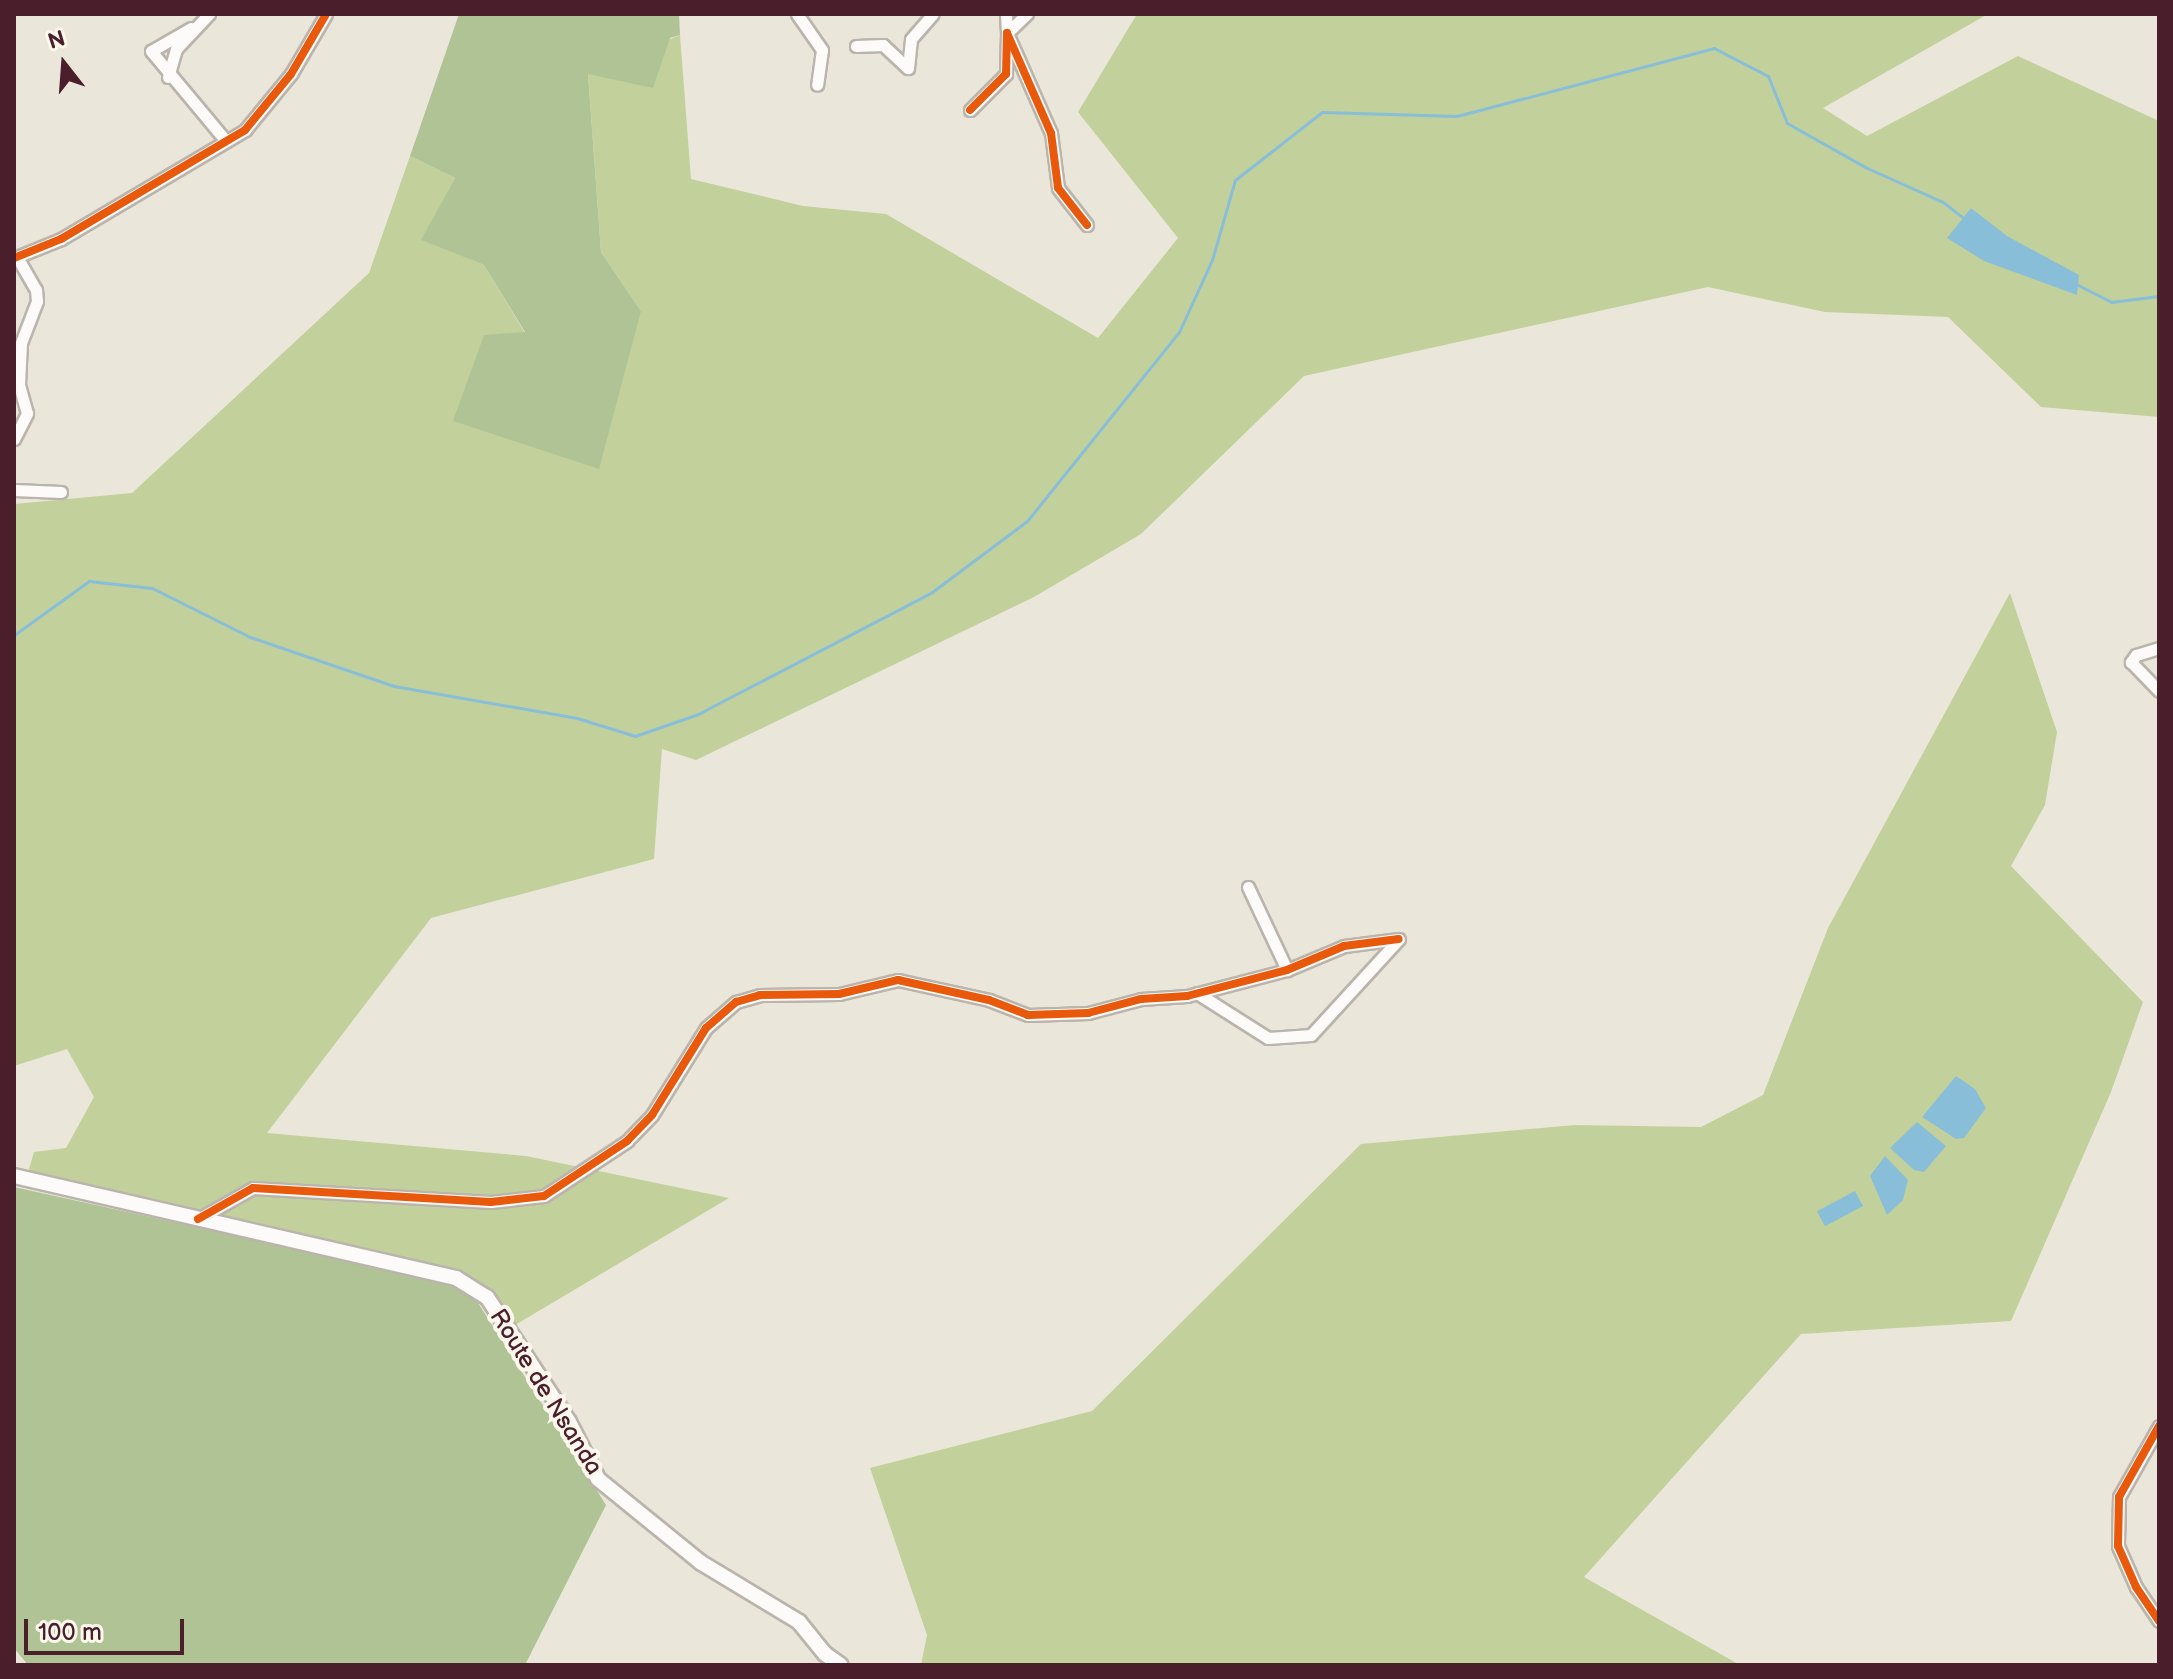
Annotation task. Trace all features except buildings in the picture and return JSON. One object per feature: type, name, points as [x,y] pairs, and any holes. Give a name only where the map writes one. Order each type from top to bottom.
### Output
[{"type":"street","points":[[209,14],[151,51],[168,77],[226,141]]},
{"type":"street","points":[[14,439],[27,413],[19,385],[21,343],[37,301],[36,290],[16,258],[61,239],[226,141],[261,114],[326,14]]},
{"type":"street","points":[[797,14],[822,50],[817,85]]},
{"type":"street","points":[[856,46],[883,45],[908,68],[911,39],[933,14]]},
{"type":"street","points":[[970,110],[1006,74],[1006,14]]},
{"type":"street","points":[[1007,33],[1027,14]]},
{"type":"street","points":[[168,77],[176,49],[191,28]]},
{"type":"street","points":[[1007,33],[1051,133],[1058,188],[1087,225]]},
{"type":"street","points":[[14,490],[61,492]]},
{"type":"street","points":[[2159,648],[2136,655],[2131,662],[2159,691]]},
{"type":"street","points":[[1248,887],[1287,970]]},
{"type":"street","points":[[198,1219],[253,1188],[491,1202],[544,1196],[627,1141],[652,1115],[706,1028],[736,1002],[760,995],[839,994],[898,980],[989,1000],[1028,1015],[1088,1013],[1141,999],[1197,993],[1287,970],[1344,946],[1399,939],[1311,1035],[1268,1038],[1197,993]]},
{"type":"street","name":"Route de Nsanda","points":[[14,1176],[456,1278],[487,1297],[569,1422],[598,1479],[700,1562],[799,1622],[825,1654],[841,1665]]},
{"type":"street","points":[[2159,1426],[2119,1497],[2118,1546],[2136,1587],[2159,1621]]},
{"type":"green space","points":[[459,14],[679,14],[680,35],[670,38],[653,88],[588,74],[601,252],[641,311],[599,469],[453,421],[484,335],[525,332],[484,265],[421,240],[455,178],[410,156]]},
{"type":"green space","points":[[1137,14],[1988,14],[1823,108],[1867,136],[2018,56],[2159,121],[2159,417],[2041,407],[1948,317],[1825,312],[1708,287],[1304,376],[1141,534],[1034,597],[696,760],[662,749],[654,859],[431,918],[267,1133],[526,1156],[729,1198],[510,1328],[491,1295],[27,1176],[34,1152],[66,1148],[94,1097],[67,1049],[14,1066],[14,504],[132,493],[369,273],[410,156],[455,178],[422,240],[484,265],[525,333],[453,421],[641,311],[601,252],[588,73],[680,35],[691,179],[803,206],[886,214],[1098,338],[1178,238],[1078,112]]},
{"type":"green space","points":[[2010,593],[2057,732],[2045,805],[2011,866],[2143,1002],[2111,1092],[2011,1321],[1801,1334],[1584,1577],[1740,1665],[921,1665],[927,1635],[870,1468],[1092,1411],[1361,1144],[1575,1125],[1701,1127],[1763,1095],[1828,928]]},
{"type":"green space","points":[[14,1187],[468,1287],[606,1505],[525,1665],[28,1665],[14,1648]]},
{"type":"water","points":[[1971,208],[2007,236],[2079,275],[2077,295],[1984,261],[1947,238]]},
{"type":"water","points":[[1956,1076],[1975,1089],[1986,1108],[1964,1138],[1956,1139],[1922,1117]]},
{"type":"water","points":[[1917,1122],[1946,1146],[1924,1172],[1914,1170],[1890,1148]]},
{"type":"water","points":[[1885,1156],[1908,1180],[1903,1200],[1887,1215],[1870,1176]]},
{"type":"water","points":[[1855,1191],[1863,1206],[1825,1226],[1817,1211]]},
{"type":"waterway","points":[[14,635],[89,581],[152,588],[250,637],[394,686],[577,718],[635,736],[698,714],[932,592],[1027,521],[1179,332],[1212,260],[1235,180],[1322,112],[1457,116],[1714,48],[1768,76],[1787,123],[1865,167],[1943,202],[1966,220]]},
{"type":"waterway","points":[[2076,284],[2111,302],[2159,296]]},
{"type":"cycle path","points":[[14,258],[61,239],[245,130],[291,74],[326,14]]},
{"type":"cycle path","points":[[970,110],[1006,74],[1007,33],[1051,133],[1058,188],[1087,225]]},
{"type":"cycle path","points":[[198,1219],[253,1188],[491,1202],[544,1196],[627,1141],[652,1115],[706,1028],[736,1002],[760,995],[839,994],[898,980],[989,1000],[1028,1015],[1088,1013],[1141,999],[1187,996],[1287,970],[1344,946],[1399,939]]},
{"type":"cycle path","points":[[2159,1426],[2119,1497],[2118,1546],[2136,1587],[2159,1621]]}]
